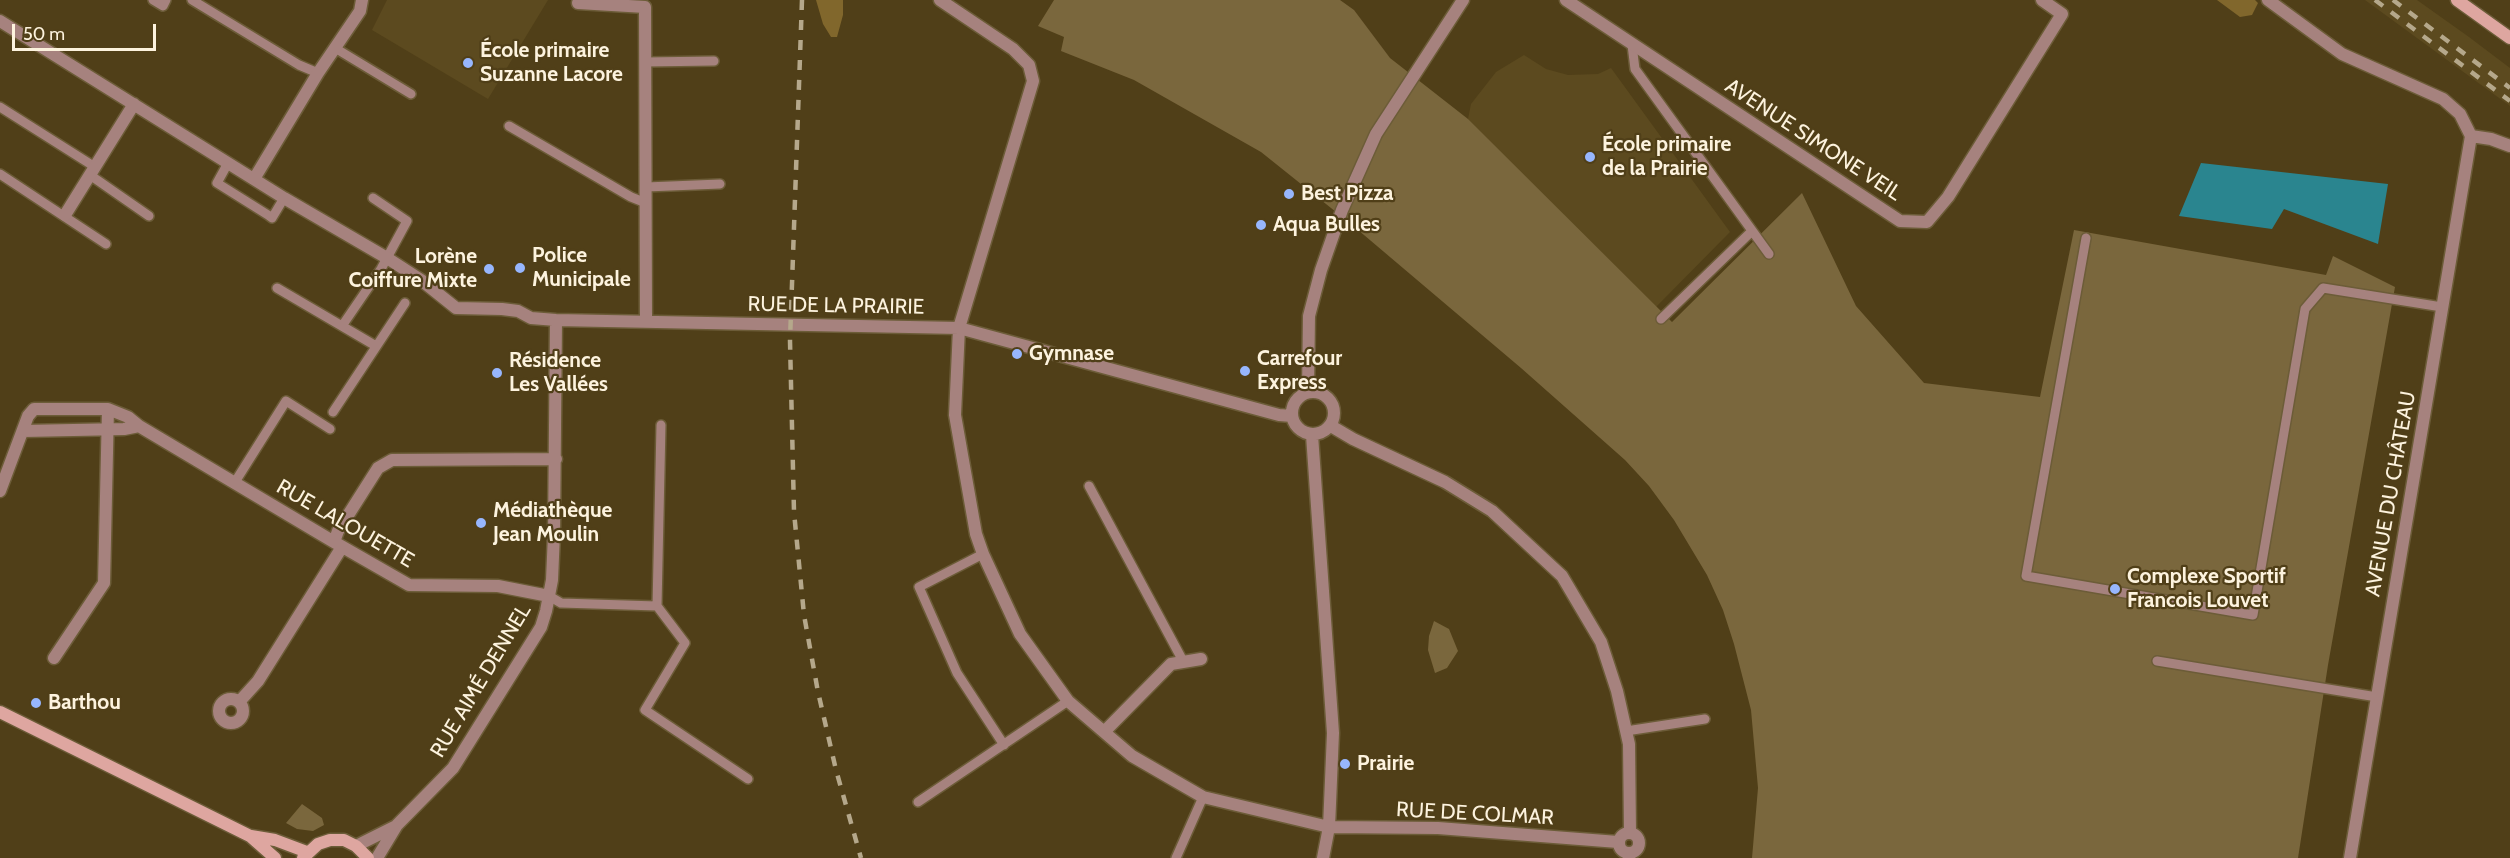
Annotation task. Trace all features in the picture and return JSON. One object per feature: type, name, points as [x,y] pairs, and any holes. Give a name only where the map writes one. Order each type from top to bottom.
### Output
[{"type":"main road","points":[[2457,0],[2510,38]]},
{"type":"main road","points":[[0,711],[250,836],[275,858]]},
{"type":"main road","points":[[250,836],[275,840],[305,855],[318,844],[330,840],[344,840],[356,846],[368,858]]},
{"type":"street","points":[[254,179],[318,73],[360,11],[362,0]]},
{"type":"street","name":"RUE DE COLMAR","points":[[940,0],[1014,49],[1029,65],[1033,81],[959,328],[955,416],[976,534],[983,554],[1020,634],[1068,700],[1132,756],[1203,797],[1329,827],[1438,828],[1618,842]]},
{"type":"street","points":[[1308,392],[1309,316],[1321,270],[1341,210],[1376,134],[1463,0]]},
{"type":"street","name":"AVENUE SIMONE VEIL","points":[[1566,0],[1900,221],[1927,222],[1947,197],[2062,14],[2042,0]]},
{"type":"street","points":[[2268,0],[2342,54],[2443,99],[2460,114],[2471,136],[2491,139],[2510,146]]},
{"type":"street","points":[[578,3],[645,7],[646,322]]},
{"type":"street","name":"RUE DE LA PRAIRIE","points":[[0,21],[284,198],[421,279],[456,308],[502,309],[518,311],[531,318],[556,320],[959,328],[1279,415],[1292,416]]},
{"type":"street","points":[[65,215],[134,104]]},
{"type":"street","name":"AVENUE DU CHÂTEAU","points":[[2350,858],[2471,136]]},
{"type":"street","name":"RUE AIMÉ DENNEL","points":[[377,858],[397,825],[453,768],[541,627],[549,596],[556,459],[556,320]]},
{"type":"street","points":[[1308,392],[1321,393],[1331,401],[1335,414],[1331,426],[1322,433],[1312,435],[1302,432],[1295,425],[1292,416],[1293,405],[1299,397],[1308,392]]},
{"type":"street","name":"RUE LALOUETTE","points":[[0,491],[28,416],[34,409],[108,409],[129,417],[139,426],[409,585],[498,586],[549,596]]},
{"type":"street","points":[[54,658],[104,583],[108,409]]},
{"type":"street","points":[[23,431],[124,429],[139,426]]},
{"type":"street","points":[[1331,426],[1353,439],[1445,482],[1492,511],[1562,576],[1601,642],[1617,691],[1629,744],[1630,832]]},
{"type":"street","points":[[1312,435],[1334,733],[1329,827],[1323,858]]},
{"type":"street","points":[[239,702],[258,681],[338,545],[338,531],[378,468],[392,460],[556,459]]},
{"type":"street","points":[[1104,732],[1171,664],[1201,659]]},
{"type":"street","name":"RUE AIMÉ DENNEL","points":[[356,846],[397,825]]},
{"type":"street","points":[[1630,832],[1635,835],[1639,843],[1636,851],[1630,856],[1622,850],[1618,842],[1621,836],[1630,832]]},
{"type":"lane","points":[[153,0],[163,6],[166,0]]},
{"type":"lane","points":[[192,0],[299,65],[318,73]]},
{"type":"lane","points":[[1632,45],[1635,69],[1769,254]]},
{"type":"lane","points":[[335,48],[411,94]]},
{"type":"lane","points":[[645,62],[714,61]]},
{"type":"lane","points":[[0,107],[93,171],[149,216]]},
{"type":"lane","points":[[509,126],[631,197],[646,203]]},
{"type":"lane","points":[[228,163],[218,183],[272,218],[284,198]]},
{"type":"lane","points":[[0,174],[106,244]]},
{"type":"lane","points":[[646,187],[720,184]]},
{"type":"lane","points":[[342,326],[387,258],[407,221],[373,198]]},
{"type":"lane","points":[[1661,319],[1752,231]]},
{"type":"lane","points":[[2086,238],[2026,576],[2253,615],[2305,309],[2324,288],[2442,307]]},
{"type":"lane","points":[[277,288],[376,346]]},
{"type":"lane","points":[[333,412],[405,303]]},
{"type":"lane","points":[[235,482],[286,401],[330,429]]},
{"type":"lane","points":[[661,425],[657,606],[685,643],[645,710],[748,778]]},
{"type":"lane","points":[[1089,486],[1183,661]]},
{"type":"lane","points":[[983,554],[919,587],[957,673],[1004,745]]},
{"type":"lane","points":[[549,596],[561,603],[657,606]]},
{"type":"lane","points":[[2157,661],[2377,698]]},
{"type":"lane","points":[[918,802],[1068,700]]},
{"type":"lane","points":[[1626,731],[1705,719]]},
{"type":"lane","points":[[1176,858],[1203,797]]},
{"type":"shaded area","name":"École primaire Suzanne Lacore","points":[[387,0],[548,0],[488,99],[372,30]]},
{"type":"shaded area","points":[[816,0],[843,0],[843,15],[837,37],[831,37],[823,24]]},
{"type":"shaded area","points":[[1054,0],[1340,0],[1354,10],[1390,58],[1468,119],[1672,322],[1802,193],[1856,306],[1924,383],[2040,397],[2074,230],[2326,275],[2333,256],[2395,287],[2328,665],[2298,858],[1752,858],[1758,788],[1751,710],[1734,644],[1723,610],[1707,575],[1674,520],[1649,486],[1625,460],[1521,368],[1351,224],[1261,152],[1134,80],[1061,51],[1064,37],[1038,26]]},
{"type":"shaded area","points":[[2217,0],[2255,0],[2258,3],[2252,15],[2240,17]]},
{"type":"shaded area","points":[[2365,0],[2417,0],[2469,37],[2510,68],[2510,106]]},
{"type":"shaded area","name":"École primaire de la Prairie","points":[[1524,55],[1546,69],[1568,75],[1598,74],[1611,68],[1730,232],[1656,307],[1468,119],[1471,104],[1496,72]]},
{"type":"shaded area","points":[[1434,621],[1449,629],[1458,651],[1447,668],[1435,673],[1428,650],[1429,636]]},
{"type":"shaded area","points":[[302,804],[322,818],[324,825],[313,831],[297,829],[286,823]]},
{"type":"water","points":[[2201,163],[2388,184],[2378,244],[2284,209],[2272,229],[2179,216]]},
{"type":"railway","points":[[802,0],[790,341],[794,512],[804,615],[818,692],[836,770],[861,858]]},
{"type":"railway","points":[[2375,0],[2510,101]]},
{"type":"railway","points":[[2393,0],[2510,88]]},
{"type":"place","name":"École primaire Suzanne Lacore","points":[[468,63]]},
{"type":"place","name":"École primaire de la Prairie","points":[[1590,157]]},
{"type":"place","name":"Best Pizza","points":[[1289,194]]},
{"type":"place","name":"Aqua Bulles","points":[[1261,225]]},
{"type":"place","name":"Police Municipale","points":[[520,268]]},
{"type":"place","name":"Lorène Coiffure Mixte","points":[[489,269]]},
{"type":"place","name":"Gymnase","points":[[1017,354]]},
{"type":"place","name":"Carrefour Express","points":[[1245,371]]},
{"type":"place","name":"Résidence Les Vallées","points":[[497,373]]},
{"type":"place","name":"Médiathèque Jean Moulin","points":[[481,523]]},
{"type":"place","name":"Complexe Sportif Francois Louvet","points":[[2115,589]]},
{"type":"place","name":"Barthou","points":[[36,703]]},
{"type":"place","name":"Prairie","points":[[1345,764]]}]
